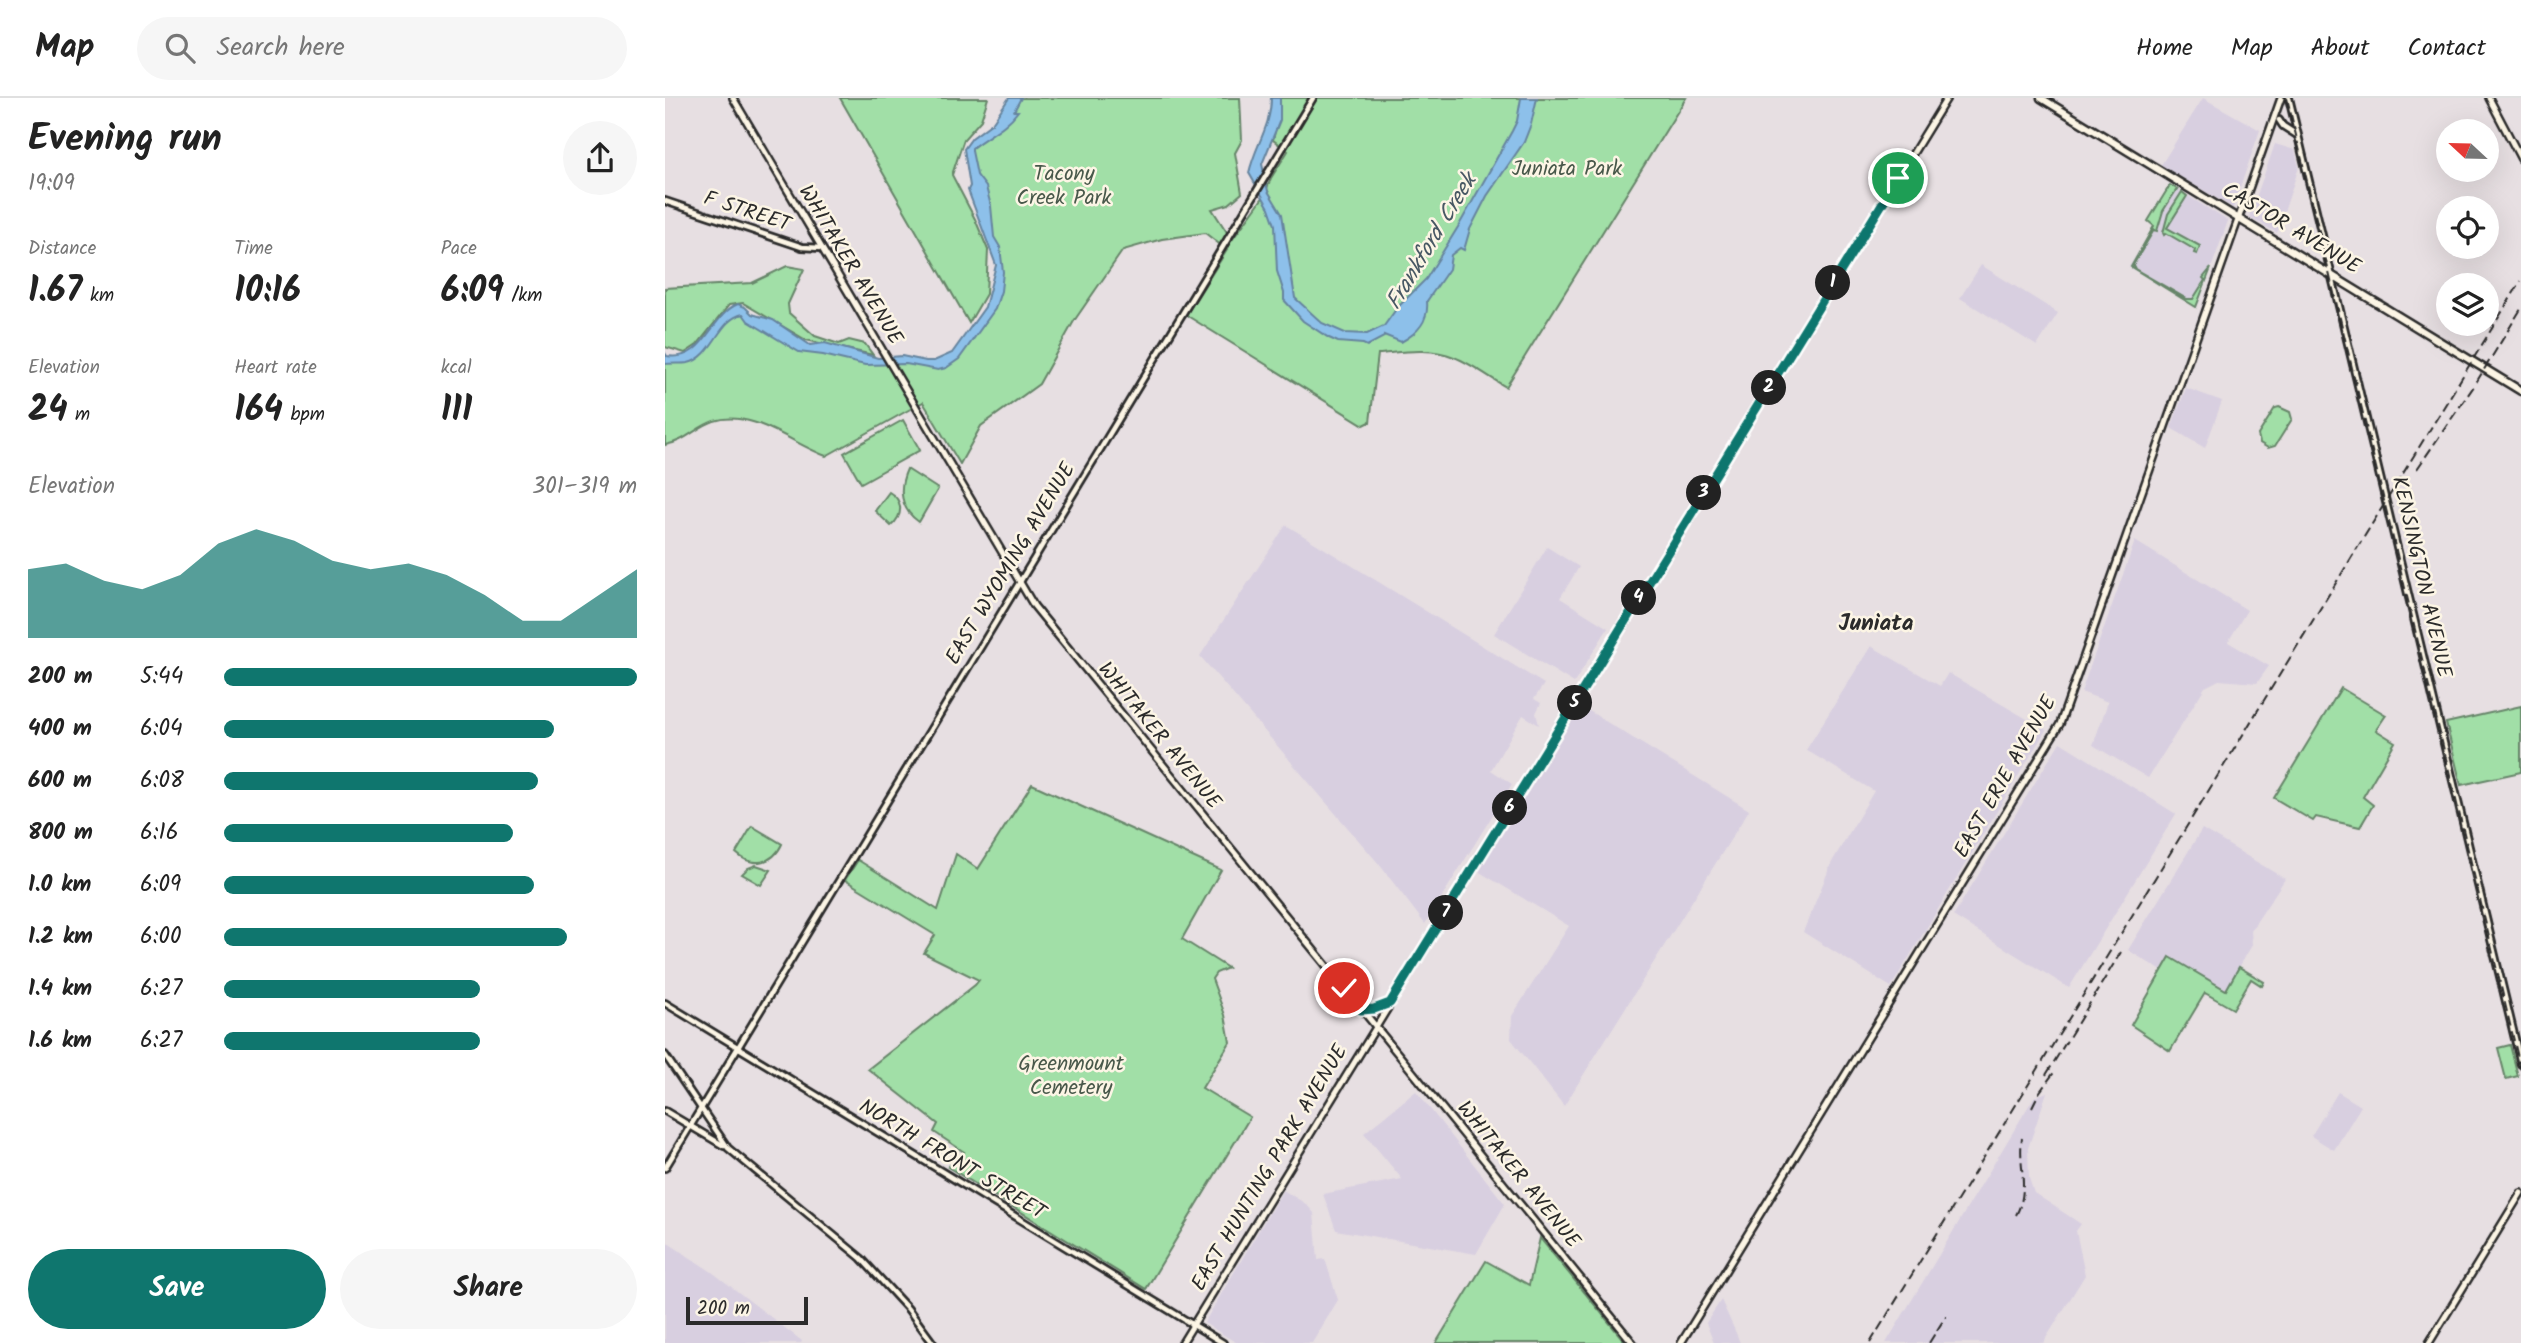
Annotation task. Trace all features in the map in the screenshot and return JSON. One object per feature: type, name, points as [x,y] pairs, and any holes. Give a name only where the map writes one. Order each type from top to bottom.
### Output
[{"type":"main road","name":"WHITAKER AVENUE","points":[[733,98],[1045,621],[1633,1343]]},
{"type":"main road","name":"EAST HUNTING PARK AVENUE","points":[[1182,1343],[1947,98]]},
{"type":"main road","name":"CASTOR AVENUE","points":[[2042,98],[2521,391]]},
{"type":"main road","name":"EAST ERIE AVENUE","points":[[1682,1341],[2060,724],[2281,98]]},
{"type":"main road","points":[[2489,98],[2521,159]]},
{"type":"main road","points":[[1361,1010],[1390,1003]]},
{"type":"main road","points":[[2429,1343],[2521,1193]]},
{"type":"street","name":"EAST WYOMING AVENUE","points":[[665,1168],[1313,98]]},
{"type":"street","name":"KENSINGTON AVENUE","points":[[2288,98],[2521,1064]]},
{"type":"street","points":[[2279,120],[2297,135]]},
{"type":"street","name":"F STREET","points":[[665,201],[802,247],[821,248]]},
{"type":"street","name":"NORTH FRONT STREET","points":[[665,1003],[1223,1343]]},
{"type":"street","points":[[665,1055],[728,1149]]},
{"type":"street","points":[[665,1111],[728,1149],[861,1258],[908,1309],[933,1343]]},
{"type":"shaded area","points":[[2203,98],[2260,130],[2233,208],[2161,165]]},
{"type":"shaded area","points":[[2275,144],[2295,150],[2299,167],[2277,233],[2249,217]]},
{"type":"shaded area","points":[[2177,189],[2228,221],[2197,308],[2129,267]]},
{"type":"shaded area","points":[[1981,265],[2058,313],[2037,346],[1960,298]]},
{"type":"shaded area","points":[[2186,388],[2222,401],[2205,448],[2171,428]]},
{"type":"shaded area","points":[[1286,525],[1544,684],[1534,699],[1541,703],[1536,713],[1539,725],[1523,715],[1491,770],[1512,784],[1425,924],[1379,864],[1200,656]]},
{"type":"shaded area","points":[[2135,541],[2247,610],[2228,642],[2269,666],[2257,683],[2219,680],[2205,687],[2148,778],[2093,745],[2108,702],[2081,692]]},
{"type":"shaded area","points":[[1547,547],[1579,567],[1560,598],[1608,628],[1574,683],[1494,634]]},
{"type":"shaded area","points":[[1871,646],[1940,686],[1948,673],[2046,730],[1891,987],[1803,932],[1832,862],[1874,791],[1806,750]]},
{"type":"shaded area","points":[[1581,706],[1749,810],[1564,1106],[1511,1039],[1512,1016],[1569,926],[1478,871]]},
{"type":"shaded area","points":[[2060,742],[2176,814],[2069,988],[1953,916]]},
{"type":"shaded area","points":[[2202,829],[2285,879],[2251,930],[2252,945],[2226,990],[2171,957],[2162,971],[2128,950]]},
{"type":"shaded area","points":[[1416,1091],[1505,1204],[1476,1254],[1336,1230],[1323,1194],[1402,1179],[1364,1133]]},
{"type":"shaded area","points":[[2047,1092],[2028,1148],[2029,1178],[2034,1193],[2081,1224],[2076,1231],[2085,1275],[2043,1343],[1886,1343],[2034,1097]]},
{"type":"shaded area","points":[[2338,1092],[2361,1106],[2334,1150],[2311,1136]]},
{"type":"shaded area","points":[[1283,1190],[1306,1204],[1314,1213],[1318,1260],[1325,1259],[1338,1300],[1312,1343],[1237,1343],[1204,1323]]},
{"type":"shaded area","points":[[665,1241],[712,1272],[802,1341],[801,1343],[665,1343]]},
{"type":"shaded area","points":[[1721,1300],[1740,1343],[1714,1343],[1706,1323]]},
{"type":"green space","points":[[840,98],[988,98],[981,120],[964,139],[952,175],[988,250],[986,294],[969,323]]},
{"type":"green space","points":[[1016,98],[1240,98],[1242,140],[1235,153],[1242,193],[1229,204],[1212,209],[1232,240],[1264,196],[1271,178],[1288,151],[1273,140],[1277,123],[1275,98],[1686,98],[1506,387],[1467,363],[1445,354],[1416,351],[1378,354],[1370,422],[1364,425],[1186,315],[1227,250],[1205,233],[1162,239],[1123,250],[1074,321],[1039,384],[981,426],[960,464],[923,402],[826,456],[771,429],[743,420],[714,421],[679,441],[665,445],[665,359],[693,358],[735,309],[798,345],[865,358],[940,363],[957,355],[988,315],[1000,272],[973,197],[967,149],[1002,119]]},
{"type":"green space","points":[[2170,185],[2177,189],[2163,211],[2157,231],[2154,230],[2133,265],[2135,269],[2187,299],[2193,299],[2211,268],[2196,307],[2131,267],[2154,226],[2148,221]]},
{"type":"green space","points":[[2182,192],[2187,196],[2167,228],[2200,246],[2197,254],[2194,253],[2195,250],[2163,233],[2168,214]]},
{"type":"green space","points":[[787,266],[804,269],[788,304],[789,313],[815,336],[839,344],[849,340],[865,344],[873,355],[806,340],[743,303],[729,305],[697,345],[685,353],[665,347],[665,288],[752,283]]},
{"type":"green space","points":[[2275,408],[2290,412],[2292,419],[2275,446],[2268,448],[2260,443],[2258,435]]},
{"type":"green space","points":[[903,420],[920,450],[861,483],[844,453]]},
{"type":"green space","points":[[907,469],[938,489],[919,522],[904,505],[902,484]]},
{"type":"green space","points":[[889,492],[897,499],[900,508],[898,517],[891,526],[875,511]]},
{"type":"green space","points":[[2341,688],[2386,715],[2376,730],[2395,742],[2363,797],[2373,805],[2360,827],[2316,817],[2313,821],[2274,798]]},
{"type":"green space","points":[[2521,706],[2521,772],[2461,785],[2446,723]]},
{"type":"green space","name":"Greenmount Cemetery","points":[[1032,784],[1221,870],[1182,939],[1228,968],[1216,973],[1212,979],[1225,1015],[1230,1042],[1202,1088],[1250,1117],[1146,1289],[948,1167],[964,1152],[934,1132],[938,1124],[868,1069],[979,980],[924,953],[935,935],[845,880],[858,860],[938,910],[956,854],[978,869]]},
{"type":"green space","points":[[752,826],[782,844],[768,860],[749,861],[736,853]]},
{"type":"green space","points":[[756,865],[771,870],[761,885],[742,874]]},
{"type":"green space","points":[[2170,957],[2226,990],[2239,967],[2264,982],[2262,986],[2251,979],[2233,1009],[2205,993],[2170,1051],[2131,1025]]},
{"type":"green space","points":[[2510,1045],[2518,1076],[2506,1079],[2498,1048]]},
{"type":"green space","points":[[1540,1238],[1626,1343],[1436,1343],[1486,1261],[1529,1285]]},
{"type":"water","points":[[1009,98],[1021,98],[1014,111],[1018,111],[1002,127],[972,148],[977,175],[986,187],[991,206],[994,237],[1000,247],[1003,272],[1001,291],[995,309],[959,359],[938,370],[906,364],[865,365],[799,352],[748,321],[743,314],[728,323],[697,359],[688,363],[665,364],[665,353],[667,356],[680,356],[690,352],[728,310],[738,304],[752,314],[773,320],[810,345],[825,343],[878,358],[902,356],[926,361],[934,361],[952,353],[985,307],[996,265],[968,190],[970,186],[964,149],[972,138],[992,123]]},
{"type":"water","points":[[1271,98],[1280,98],[1280,120],[1262,164],[1268,191],[1282,214],[1295,298],[1322,323],[1345,333],[1367,334],[1384,326],[1397,308],[1426,279],[1512,131],[1517,121],[1521,98],[1537,98],[1524,142],[1487,196],[1470,229],[1464,250],[1460,248],[1451,255],[1449,269],[1427,301],[1424,320],[1413,335],[1401,342],[1384,335],[1367,346],[1338,342],[1303,321],[1284,300],[1277,271],[1275,225],[1269,208],[1249,173],[1266,127]]},
{"type":"railway","points":[[2287,98],[2521,1070]]},
{"type":"railway","points":[[1870,1343],[2521,281]]},
{"type":"railway","points":[[2417,469],[2474,386],[2521,309]]},
{"type":"railway","points":[[2046,1075],[2121,952]]},
{"type":"railway","points":[[2032,1107],[2055,1071]]},
{"type":"railway","points":[[2016,1215],[2023,1187],[2022,1138]]},
{"type":"railway","points":[[1929,1343],[1946,1316]]},
{"type":"district","name":"Juniata","points":[[1876,624]]},
{"type":"route","points":[[1344,988],[1361,1010],[1390,1003],[1898,178]]},
{"type":"park label","name":"Juniata Park","points":[[1567,169]]},
{"type":"park label","name":"Tacony Creek Park","points":[[1064,186]]},
{"type":"water label","name":"Frankford Creek","points":[[1432,242]]}]
